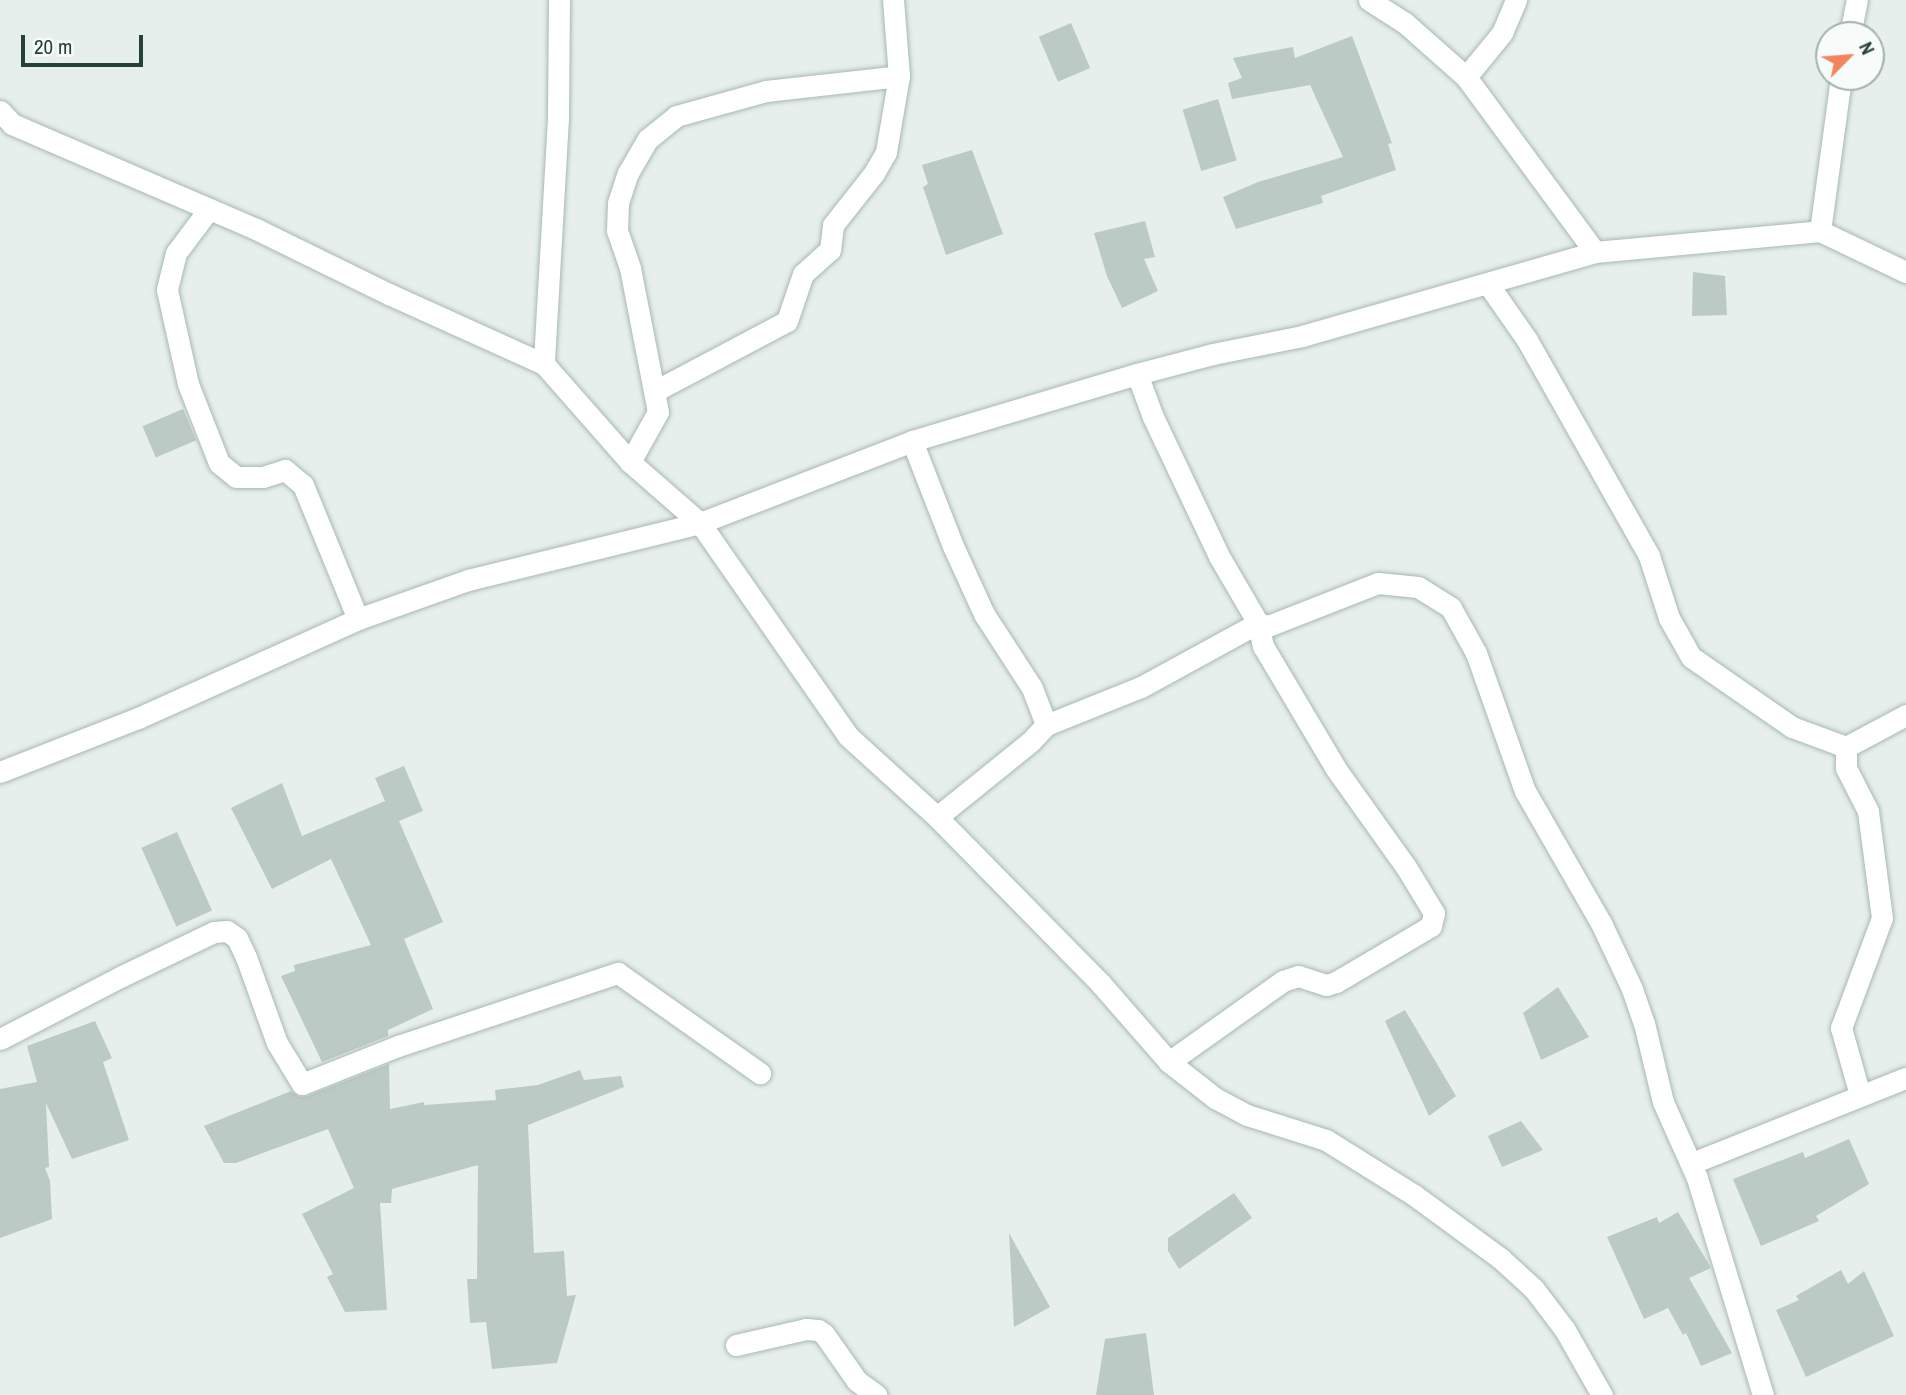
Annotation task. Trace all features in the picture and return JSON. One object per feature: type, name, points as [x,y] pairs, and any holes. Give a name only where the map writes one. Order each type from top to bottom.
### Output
[{"type":"street","points":[[544,364],[558,118],[559,0]]},
{"type":"street","points":[[655,391],[787,321],[803,274],[830,250],[833,225],[874,173],[886,152],[900,76],[893,0]]},
{"type":"street","points":[[1369,0],[1405,23],[1466,77],[1595,252]]},
{"type":"street","points":[[1466,77],[1502,33],[1516,0]]},
{"type":"street","points":[[1853,21],[1857,0]]},
{"type":"street","points":[[629,462],[658,412],[630,268],[617,231],[618,203],[628,173],[648,139],[676,116],[766,91],[900,76]]},
{"type":"street","points":[[1820,231],[1839,91]]},
{"type":"street","points":[[4,122],[209,209],[544,364],[629,462],[700,523],[810,677],[827,709],[848,736],[937,817],[1101,984],[1169,1062],[1215,1098],[1247,1115],[1326,1140],[1414,1195],[1500,1258],[1534,1289],[1565,1329],[1602,1395]]},
{"type":"street","points":[[209,209],[176,253],[167,290],[188,384],[219,463],[236,477],[263,477],[285,470],[303,485],[358,619]]},
{"type":"street","points":[[0,772],[138,718],[358,619],[454,584],[529,563],[700,523],[912,442],[1137,374],[1213,354],[1302,336],[1595,252],[1820,231],[1872,253],[1906,272]]},
{"type":"street","points":[[1488,284],[1527,340],[1649,556],[1669,618],[1691,657],[1792,727],[1846,747],[1906,715]]},
{"type":"street","points":[[1137,374],[1153,417],[1220,558],[1258,623],[1263,646],[1336,769],[1406,867],[1435,919],[1431,926],[1336,982],[1326,985],[1298,976],[1283,981],[1169,1062]]},
{"type":"street","points":[[912,442],[953,546],[984,614],[1032,688],[1046,724]]},
{"type":"street","points":[[937,817],[1030,742],[1046,724],[1141,687],[1258,623],[1268,626],[1378,583],[1418,587],[1451,608],[1476,653],[1525,791],[1619,957],[1644,1023],[1663,1102],[1692,1163],[1763,1395]]},
{"type":"street","points":[[1846,747],[1846,768],[1868,811],[1882,918],[1841,1027],[1860,1096]]},
{"type":"street","points":[[0,1039],[214,932],[227,931],[237,938],[277,1043],[302,1084],[398,1046],[618,973],[760,1073]]},
{"type":"street","points":[[1692,1163],[1906,1079]]},
{"type":"street","points":[[736,1345],[806,1329],[818,1331],[824,1334],[857,1381],[876,1395]]},
{"type":"building","points":[[1071,23],[1090,68],[1058,82],[1039,37]]},
{"type":"building","points":[[1352,36],[1392,143],[1388,144],[1396,170],[1321,196],[1323,203],[1236,229],[1223,197],[1258,182],[1343,157],[1310,85],[1232,99],[1228,83],[1242,78],[1233,58],[1293,47],[1295,58]]},
{"type":"building","points":[[1218,99],[1237,160],[1201,171],[1183,110]]},
{"type":"building","points":[[972,150],[1003,234],[946,255],[923,187],[928,184],[922,165]]},
{"type":"building","points":[[1145,221],[1155,257],[1144,259],[1158,291],[1122,308],[1107,276],[1094,233]]},
{"type":"building","points":[[1693,272],[1725,276],[1727,315],[1692,316]]},
{"type":"building","points":[[183,409],[196,440],[156,457],[142,426]]},
{"type":"building","points":[[404,766],[423,811],[399,821],[443,922],[404,939],[433,1009],[388,1030],[388,1036],[322,1062],[281,976],[295,971],[294,965],[371,945],[331,859],[272,889],[231,808],[282,783],[302,836],[385,801],[375,778]]},
{"type":"building","points":[[177,832],[212,911],[176,926],[141,848]]},
{"type":"building","points":[[1558,987],[1589,1037],[1541,1060],[1523,1013]]},
{"type":"building","points":[[1405,1010],[1456,1096],[1429,1116],[1385,1021]]},
{"type":"building","points":[[95,1021],[112,1058],[103,1062],[129,1140],[72,1159],[46,1103],[49,1167],[45,1168],[50,1181],[52,1219],[0,1238],[0,1089],[37,1082],[27,1046]]},
{"type":"building","points":[[389,1064],[390,1109],[424,1102],[424,1105],[496,1100],[495,1090],[538,1085],[580,1070],[584,1080],[621,1076],[624,1087],[528,1125],[534,1253],[564,1251],[567,1296],[576,1295],[557,1363],[492,1369],[486,1322],[470,1323],[467,1279],[477,1279],[478,1165],[392,1189],[391,1203],[380,1203],[387,1310],[345,1312],[327,1277],[333,1274],[302,1214],[354,1188],[328,1129],[236,1163],[224,1163],[204,1126],[291,1091],[300,1097],[307,1096]]},
{"type":"building","points":[[1521,1121],[1543,1150],[1502,1167],[1488,1136]]},
{"type":"building","points":[[1849,1139],[1869,1184],[1816,1216],[1819,1221],[1761,1246],[1733,1179],[1803,1152],[1805,1158]]},
{"type":"building","points":[[1234,1193],[1252,1218],[1179,1269],[1168,1251],[1168,1238]]},
{"type":"building","points":[[1678,1212],[1711,1268],[1689,1278],[1732,1353],[1701,1366],[1686,1333],[1683,1335],[1668,1308],[1644,1319],[1607,1237],[1657,1217],[1659,1223]]},
{"type":"building","points":[[1009,1233],[1050,1307],[1014,1327]]},
{"type":"building","points":[[1841,1270],[1848,1284],[1864,1271],[1894,1336],[1806,1377],[1776,1310],[1799,1300],[1796,1296]]},
{"type":"building","points":[[1146,1333],[1154,1395],[1096,1395],[1105,1339]]}]
